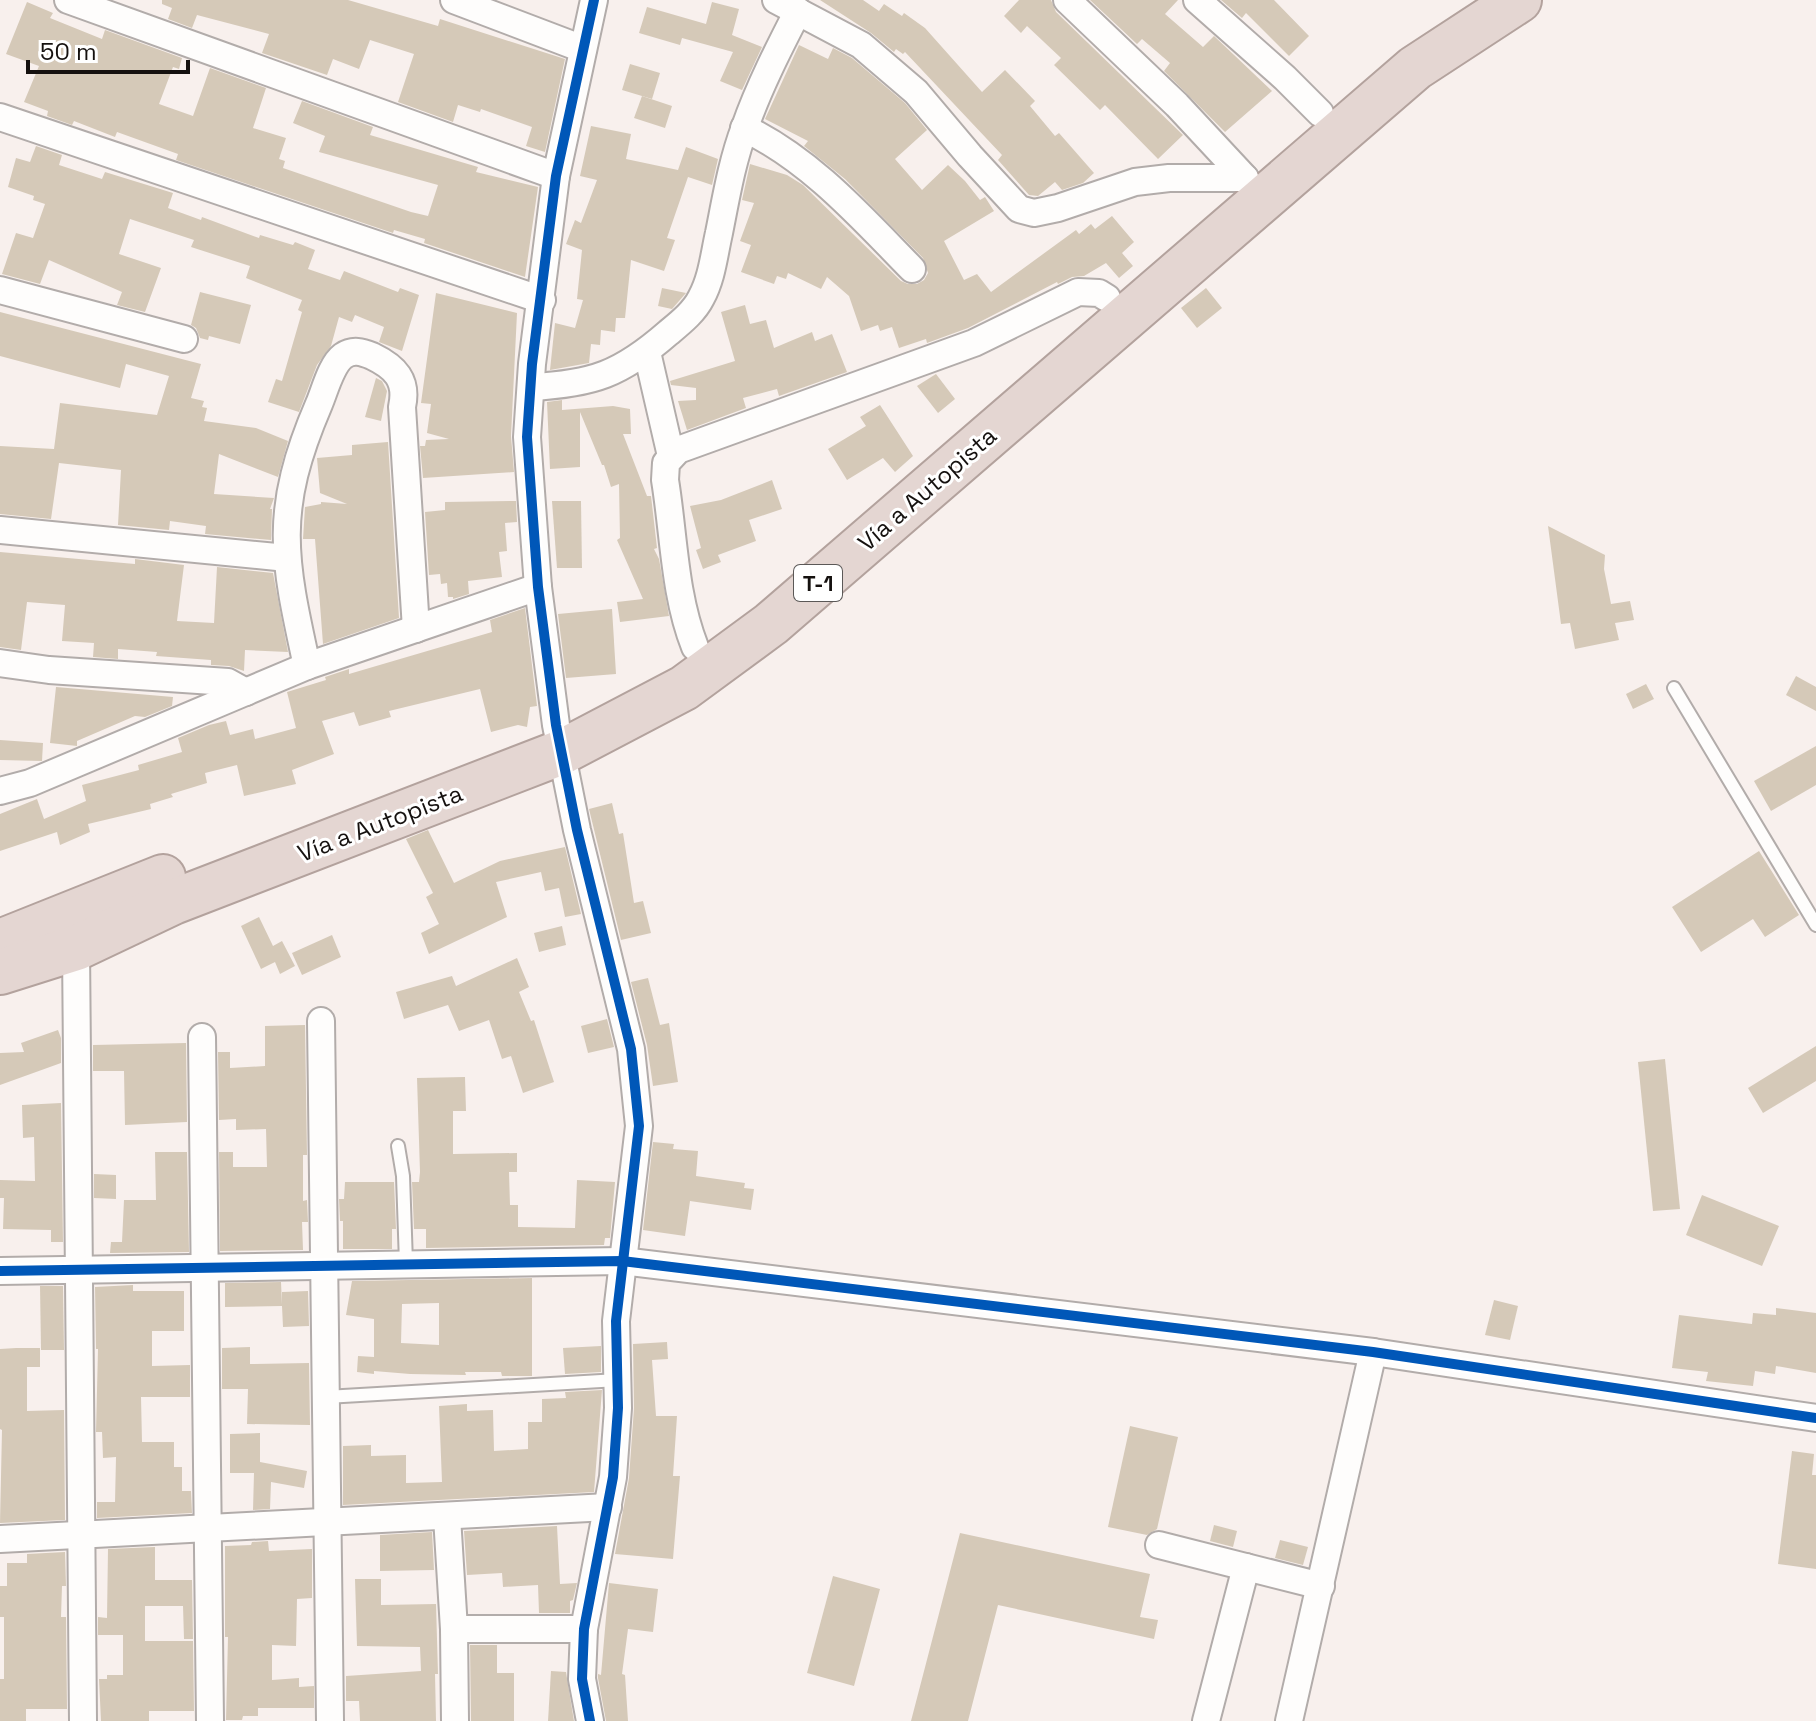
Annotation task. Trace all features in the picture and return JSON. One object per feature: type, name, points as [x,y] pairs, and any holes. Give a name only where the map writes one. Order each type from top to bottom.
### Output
[{"type":"highway","name":"Vía a Autopista","points":[[0,942],[559,738],[670,665],[754,603],[1399,46],[1469,0]]},
{"type":"highway","name":"Vía a Autopista","points":[[0,972],[76,948],[173,902],[684,688],[771,624],[1415,68],[1519,0]]},
{"type":"street","points":[[68,0],[556,176]]},
{"type":"street","points":[[454,0],[583,49]]},
{"type":"street","points":[[590,1721],[582,1679],[584,1629],[613,1477],[618,1380],[616,1321],[639,1126],[632,1064],[577,830],[559,738],[538,587],[527,437],[556,176],[594,0]]},
{"type":"street","points":[[1067,0],[1177,105],[1245,178]]},
{"type":"street","points":[[1197,0],[1320,113]]},
{"type":"street","points":[[531,387],[593,380],[621,368],[647,352],[691,313],[702,297],[712,268],[744,128],[787,5],[861,45],[916,92],[1019,209],[1034,213],[1058,208],[1135,182],[1169,178],[1245,178]]},
{"type":"street","points":[[0,117],[542,300]]},
{"type":"street","points":[[744,128],[772,141],[805,165],[845,200],[912,269]]},
{"type":"street","points":[[0,290],[184,339]]},
{"type":"street","points":[[695,647],[680,596],[665,480],[666,463],[678,450],[974,343],[1078,292],[1099,293],[1107,298]]},
{"type":"street","points":[[307,666],[289,583],[285,531],[290,482],[304,437],[336,364],[345,355],[359,351],[391,365],[404,387],[402,407],[416,629]]},
{"type":"street","points":[[647,352],[671,456]]},
{"type":"street","points":[[0,530],[287,558]]},
{"type":"street","points":[[0,791],[30,783],[307,666],[538,587]]},
{"type":"street","points":[[0,663],[49,670],[228,682],[246,692]]},
{"type":"street","points":[[76,948],[83,1721]]},
{"type":"street","points":[[321,1021],[330,1721]]},
{"type":"street","points":[[202,1037],[210,1721]]},
{"type":"street","points":[[0,1271],[622,1261],[1373,1352],[1816,1418]]},
{"type":"street","points":[[1289,1721],[1373,1352]]},
{"type":"street","points":[[0,1539],[608,1507]]},
{"type":"street","points":[[447,1517],[454,1629],[455,1721]]},
{"type":"street","points":[[1159,1545],[1321,1586]]},
{"type":"street","points":[[1206,1721],[1246,1567]]},
{"type":"street","points":[[454,1629],[584,1629]]},
{"type":"lane","points":[[1674,688],[1816,925]]},
{"type":"lane","points":[[398,1146],[403,1176],[406,1263]]},
{"type":"lane","points":[[326,1397],[618,1380]]},
{"type":"building","points":[[162,0],[348,0],[438,26],[440,19],[565,59],[545,152],[526,146],[532,127],[481,109],[480,112],[458,105],[453,122],[398,102],[414,54],[370,40],[359,69],[333,59],[327,75],[262,53],[269,34],[197,15],[192,28],[168,19],[172,8],[162,4]]},
{"type":"building","points":[[820,0],[863,0],[879,11],[884,4],[902,16],[904,13],[925,28],[982,92],[1005,70],[1035,101],[1030,106],[1055,136],[1059,133],[1094,173],[1083,183],[1062,190],[1055,182],[1038,196],[1029,195],[998,160],[1002,155],[905,52],[903,54],[896,49],[894,52]]},
{"type":"building","points":[[1019,0],[1051,0],[1056,12],[1183,135],[1158,159],[1105,105],[1100,110],[1054,65],[1061,58],[1027,26],[1021,33],[1004,16]]},
{"type":"building","points":[[1090,0],[1178,0],[1165,14],[1203,47],[1214,36],[1272,91],[1225,132],[1164,71],[1170,63],[1142,39],[1137,44]]},
{"type":"building","points":[[1221,0],[1274,0],[1309,36],[1289,56],[1246,13],[1242,18]]},
{"type":"building","points":[[27,2],[53,13],[50,18],[102,39],[105,30],[182,58],[179,69],[173,67],[159,104],[193,116],[210,68],[266,88],[253,128],[286,138],[279,159],[285,161],[283,168],[428,216],[438,185],[319,152],[325,136],[293,123],[302,101],[373,127],[370,135],[478,167],[476,172],[538,187],[525,277],[424,243],[425,239],[394,230],[393,233],[176,160],[178,154],[117,132],[115,137],[74,121],[72,125],[47,116],[48,111],[24,102],[39,66],[6,54]]},
{"type":"building","points":[[712,2],[739,9],[732,35],[762,47],[742,90],[720,81],[733,52],[682,38],[680,45],[639,33],[647,7],[706,24]]},
{"type":"building","points":[[799,45],[828,59],[833,48],[852,58],[905,103],[927,130],[895,159],[922,190],[948,165],[980,200],[985,197],[994,211],[944,241],[964,280],[977,274],[991,292],[1076,230],[1079,234],[1091,224],[1095,229],[1112,216],[1134,242],[1122,253],[1133,266],[1119,278],[1106,263],[1084,276],[1057,282],[968,328],[927,343],[926,339],[899,348],[892,327],[880,331],[878,325],[861,331],[849,296],[827,277],[821,289],[788,273],[786,279],[777,276],[774,284],[741,272],[751,245],[740,241],[754,203],[742,200],[750,164],[787,175],[803,185],[901,281],[917,284],[928,273],[923,258],[845,179],[804,146],[808,141],[765,119]]},
{"type":"building","points":[[630,64],[660,73],[652,99],[622,90]]},
{"type":"building","points":[[642,96],[672,106],[665,128],[634,118]]},
{"type":"building","points":[[591,126],[631,134],[626,159],[678,170],[686,147],[718,159],[712,185],[688,177],[667,238],[675,240],[664,271],[631,260],[625,318],[616,318],[615,332],[601,330],[600,345],[591,344],[589,363],[550,370],[555,323],[575,328],[583,300],[577,299],[582,250],[566,244],[575,220],[581,223],[597,180],[580,176]]},
{"type":"building","points":[[36,146],[62,155],[59,165],[102,179],[105,172],[173,193],[168,208],[259,238],[260,235],[293,245],[295,242],[315,250],[308,269],[340,280],[344,271],[398,292],[400,288],[419,295],[402,351],[379,342],[384,327],[355,315],[352,322],[339,317],[331,346],[317,365],[299,412],[268,402],[276,379],[282,381],[302,312],[298,310],[302,300],[246,278],[250,266],[191,247],[194,240],[130,219],[119,254],[161,268],[145,312],[117,305],[122,292],[49,260],[40,284],[2,274],[16,233],[33,238],[45,204],[33,200],[34,196],[8,187],[16,158],[30,162]]},
{"type":"building","points":[[662,288],[686,293],[672,309],[658,306]]},
{"type":"building","points":[[1206,288],[1222,308],[1197,328],[1181,308]]},
{"type":"building","points":[[200,292],[251,305],[240,344],[209,336],[208,340],[200,338],[196,328],[191,325]]},
{"type":"building","points":[[436,293],[517,313],[511,436],[514,472],[423,478],[420,446],[425,446],[426,440],[449,439],[427,433],[431,404],[421,403]]},
{"type":"building","points":[[745,305],[750,324],[766,320],[774,348],[812,332],[815,341],[832,334],[847,372],[779,396],[777,389],[743,398],[746,408],[687,430],[678,401],[696,400],[696,388],[671,385],[670,381],[735,361],[721,312]]},
{"type":"building","points":[[0,312],[201,364],[191,398],[204,401],[202,407],[207,408],[204,421],[256,428],[288,441],[278,477],[219,454],[214,494],[274,498],[270,509],[271,540],[205,534],[206,526],[170,521],[169,530],[118,525],[121,470],[59,463],[51,519],[0,514],[0,446],[54,449],[60,403],[157,415],[169,376],[126,364],[120,388],[0,356]]},
{"type":"building","points":[[936,374],[955,399],[938,413],[917,386]]},
{"type":"building","points":[[376,378],[382,381],[387,391],[381,421],[365,417]]},
{"type":"building","points":[[562,400],[562,410],[613,406],[630,409],[631,434],[623,434],[647,496],[651,496],[657,548],[654,549],[659,559],[669,616],[620,622],[617,602],[643,599],[617,540],[620,538],[619,484],[611,487],[580,412],[580,467],[550,469],[547,402]]},
{"type":"building","points":[[880,405],[913,456],[895,472],[883,458],[847,480],[828,449],[866,426],[860,417]]},
{"type":"building","points":[[388,442],[399,618],[323,644],[315,539],[303,539],[305,507],[321,502],[347,504],[320,493],[317,458],[352,455],[352,445]]},
{"type":"building","points":[[772,480],[782,509],[749,520],[756,541],[718,555],[721,562],[703,569],[696,550],[701,548],[690,506],[721,500]]},
{"type":"building","points":[[516,501],[517,522],[505,523],[507,551],[499,552],[502,577],[468,581],[469,594],[453,599],[448,597],[447,583],[441,584],[440,574],[429,575],[425,512],[445,510],[445,502]]},
{"type":"building","points":[[552,501],[581,501],[582,568],[557,568]]},
{"type":"building","points":[[1548,526],[1605,555],[1604,569],[1611,604],[1630,601],[1634,620],[1615,623],[1619,640],[1575,649],[1570,623],[1561,624]]},
{"type":"building","points":[[0,552],[135,564],[135,559],[184,565],[177,621],[214,623],[217,567],[273,573],[288,652],[245,650],[244,671],[211,665],[211,660],[156,656],[157,652],[118,649],[118,659],[93,657],[94,643],[62,641],[65,605],[27,602],[21,650],[0,647]]},
{"type":"building","points":[[525,608],[537,706],[530,707],[527,727],[518,725],[491,732],[480,689],[389,711],[391,717],[359,726],[354,712],[322,721],[334,754],[292,770],[296,784],[244,796],[237,765],[205,773],[207,783],[171,794],[173,797],[150,804],[151,809],[88,824],[90,832],[60,845],[57,832],[0,851],[0,814],[37,799],[44,819],[86,801],[82,785],[139,770],[138,765],[182,752],[178,738],[209,725],[226,721],[230,735],[253,729],[255,739],[296,728],[287,692],[349,669],[349,674],[492,632],[490,620]]},
{"type":"building","points":[[612,609],[616,674],[566,678],[558,614]]},
{"type":"building","points":[[1796,676],[1816,687],[1816,711],[1786,695]]},
{"type":"building","points":[[1646,684],[1654,699],[1633,709],[1626,694]]},
{"type":"building","points":[[56,687],[173,697],[172,706],[145,717],[135,716],[77,741],[77,746],[50,743]]},
{"type":"building","points":[[0,740],[43,743],[42,761],[0,760]]},
{"type":"building","points":[[1816,746],[1816,785],[1771,811],[1754,781]]},
{"type":"building","points":[[612,803],[619,834],[623,833],[634,903],[643,901],[651,933],[621,940],[589,809]]},
{"type":"building","points":[[428,830],[454,883],[500,861],[565,847],[581,914],[565,917],[559,888],[545,891],[541,872],[496,882],[507,917],[429,954],[421,933],[439,924],[426,897],[433,893],[406,839]]},
{"type":"building","points":[[1759,851],[1799,915],[1765,937],[1753,919],[1701,952],[1672,907]]},
{"type":"building","points":[[259,917],[273,946],[282,941],[295,966],[280,974],[275,962],[261,969],[241,926]]},
{"type":"building","points":[[562,926],[566,945],[539,952],[534,933]]},
{"type":"building","points":[[332,935],[341,957],[302,975],[292,953]]},
{"type":"building","points":[[517,958],[529,987],[519,992],[531,1021],[534,1020],[554,1082],[523,1093],[511,1056],[502,1059],[489,1020],[459,1031],[448,1005],[404,1019],[396,992],[452,976],[456,986]]},
{"type":"building","points":[[648,978],[660,1025],[669,1023],[678,1082],[653,1086],[647,1045],[631,982]]},
{"type":"building","points":[[607,1019],[614,1047],[588,1053],[581,1026]]},
{"type":"building","points":[[305,1025],[307,1155],[303,1155],[303,1201],[307,1200],[308,1222],[302,1222],[303,1250],[220,1251],[219,1152],[233,1152],[233,1167],[267,1167],[266,1129],[236,1130],[236,1119],[219,1120],[218,1052],[230,1052],[230,1068],[265,1066],[265,1026]]},
{"type":"building","points":[[58,1030],[61,1063],[0,1085],[0,1053],[24,1052],[21,1043]]},
{"type":"building","points":[[186,1043],[187,1122],[125,1125],[124,1071],[93,1071],[93,1045]]},
{"type":"building","points":[[1816,1046],[1816,1081],[1763,1113],[1748,1088]]},
{"type":"building","points":[[1665,1059],[1680,1209],[1653,1211],[1638,1062]]},
{"type":"building","points":[[465,1077],[466,1111],[453,1111],[453,1154],[517,1153],[517,1172],[509,1172],[510,1205],[518,1205],[518,1227],[575,1228],[577,1180],[615,1182],[610,1238],[605,1238],[604,1245],[426,1248],[426,1229],[414,1229],[412,1182],[419,1182],[420,1172],[417,1078]]},
{"type":"building","points":[[61,1103],[63,1242],[51,1242],[51,1230],[3,1229],[4,1198],[0,1198],[0,1180],[35,1181],[34,1137],[23,1138],[22,1105]]},
{"type":"building","points":[[653,1142],[674,1144],[673,1149],[698,1151],[696,1176],[745,1183],[744,1188],[754,1189],[751,1210],[690,1201],[685,1236],[643,1230]]},
{"type":"building","points":[[155,1152],[187,1152],[189,1252],[110,1253],[111,1242],[122,1242],[124,1200],[156,1200]]},
{"type":"building","points":[[94,1174],[116,1175],[116,1199],[94,1198]]},
{"type":"building","points":[[345,1182],[394,1182],[396,1229],[392,1229],[392,1249],[343,1249],[339,1199],[344,1199]]},
{"type":"building","points":[[1702,1195],[1779,1226],[1762,1266],[1686,1235]]},
{"type":"building","points":[[532,1278],[532,1376],[502,1376],[501,1372],[357,1372],[358,1356],[374,1357],[374,1319],[346,1315],[352,1281]],"holes":[[[439,1303],[439,1345],[401,1343],[402,1304]]]},
{"type":"building","points":[[281,1282],[282,1305],[282,1292],[308,1291],[309,1326],[283,1327],[282,1306],[225,1307],[225,1283]]},
{"type":"building","points":[[133,1285],[133,1291],[184,1291],[184,1331],[152,1331],[152,1366],[190,1365],[190,1397],[141,1397],[142,1442],[174,1442],[174,1467],[182,1467],[182,1491],[191,1491],[192,1513],[97,1518],[97,1502],[115,1502],[116,1457],[103,1458],[102,1432],[96,1432],[98,1349],[95,1287]]},
{"type":"building","points":[[40,1286],[63,1286],[64,1350],[41,1350]]},
{"type":"building","points":[[1494,1300],[1518,1306],[1510,1340],[1485,1335]]},
{"type":"building","points":[[1776,1308],[1816,1313],[1816,1373],[1776,1366],[1775,1374],[1755,1371],[1753,1386],[1706,1381],[1708,1372],[1672,1368],[1679,1315],[1752,1324],[1753,1313],[1776,1315]]},
{"type":"building","points":[[667,1342],[668,1359],[652,1360],[656,1416],[677,1416],[673,1476],[680,1476],[673,1559],[615,1554],[629,1478],[634,1408],[633,1344]]},
{"type":"building","points":[[601,1346],[601,1372],[565,1374],[563,1348]]},
{"type":"building","points":[[250,1347],[250,1364],[309,1363],[310,1425],[247,1424],[248,1389],[222,1389],[222,1348]]},
{"type":"building","points":[[40,1348],[40,1367],[27,1367],[27,1411],[64,1410],[65,1520],[0,1523],[0,1349]]},
{"type":"building","points":[[602,1390],[594,1492],[343,1505],[343,1446],[371,1445],[371,1456],[406,1455],[406,1483],[442,1482],[439,1406],[467,1404],[467,1411],[493,1410],[494,1451],[528,1449],[528,1422],[542,1422],[542,1399],[566,1398],[565,1392]]},
{"type":"building","points":[[1130,1426],[1178,1437],[1157,1529],[1147,1535],[1108,1527]]},
{"type":"building","points":[[260,1433],[260,1462],[307,1471],[304,1488],[271,1482],[270,1509],[253,1510],[254,1473],[230,1473],[230,1434]]},
{"type":"building","points":[[1792,1451],[1814,1454],[1816,1569],[1778,1564]]},
{"type":"building","points":[[1214,1525],[1237,1531],[1233,1547],[1210,1541]]},
{"type":"building","points":[[557,1526],[560,1584],[577,1583],[573,1600],[570,1601],[570,1613],[539,1613],[538,1585],[503,1587],[502,1573],[467,1575],[464,1531]]},
{"type":"building","points":[[432,1532],[434,1570],[380,1571],[380,1535]]},
{"type":"building","points":[[960,1533],[1150,1574],[1140,1617],[1158,1620],[1154,1639],[998,1605],[968,1721],[911,1721]]},
{"type":"building","points":[[1280,1540],[1308,1547],[1303,1565],[1275,1558]]},
{"type":"building","points":[[268,1541],[269,1551],[312,1549],[312,1598],[297,1599],[296,1646],[272,1645],[272,1680],[299,1678],[299,1687],[314,1686],[314,1708],[258,1708],[258,1716],[226,1720],[228,1637],[225,1637],[225,1546]]},
{"type":"building","points":[[155,1547],[155,1580],[192,1580],[193,1639],[184,1639],[183,1606],[145,1606],[145,1641],[193,1641],[194,1711],[149,1711],[149,1721],[101,1721],[99,1679],[107,1679],[107,1675],[123,1675],[123,1635],[98,1635],[98,1617],[107,1618],[108,1549]]},
{"type":"building","points":[[65,1552],[66,1586],[62,1586],[61,1617],[66,1617],[67,1709],[26,1709],[26,1721],[0,1721],[4,1617],[0,1617],[0,1586],[7,1586],[7,1563],[27,1563],[27,1554]]},
{"type":"building","points":[[833,1576],[880,1589],[854,1686],[807,1673]]},
{"type":"building","points":[[355,1579],[381,1579],[381,1605],[436,1604],[436,1721],[360,1721],[359,1701],[346,1701],[346,1676],[421,1671],[420,1647],[357,1646]]},
{"type":"building","points":[[609,1583],[658,1589],[653,1632],[628,1629],[622,1674],[625,1675],[628,1721],[606,1721],[598,1678],[598,1674],[601,1675]]},
{"type":"building","points":[[470,1645],[497,1645],[497,1673],[514,1673],[514,1721],[471,1721]]},
{"type":"building","points":[[551,1671],[566,1672],[574,1721],[548,1721]]},
{"type":"cycle path","points":[[590,1721],[582,1679],[584,1629],[613,1477],[618,1408],[616,1321],[639,1126],[631,1049],[577,830],[556,725],[538,587],[527,437],[532,364],[556,176],[594,0]]},
{"type":"cycle path","points":[[0,1271],[622,1261],[1373,1352],[1816,1418]]}]
